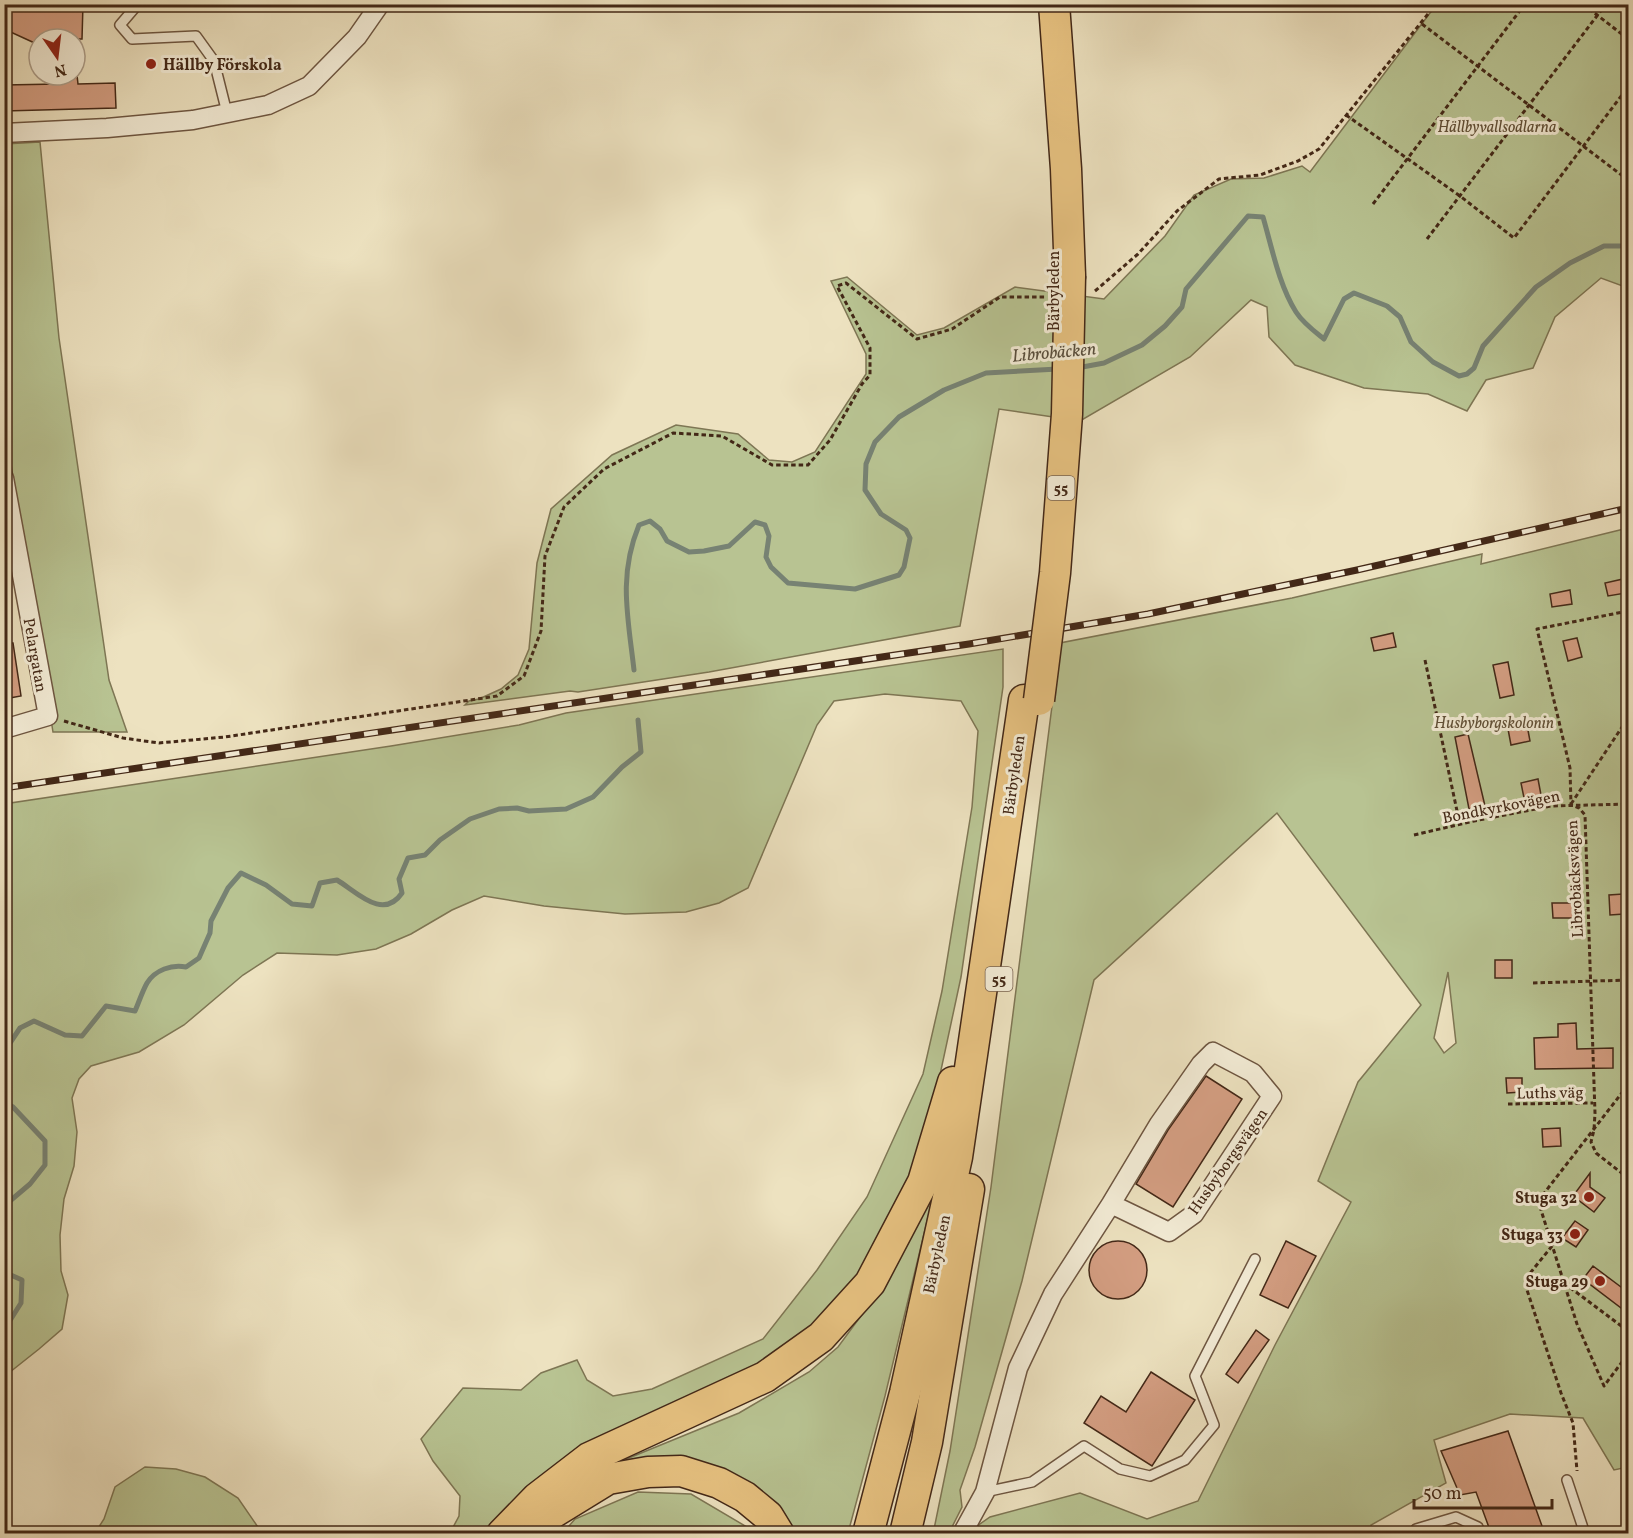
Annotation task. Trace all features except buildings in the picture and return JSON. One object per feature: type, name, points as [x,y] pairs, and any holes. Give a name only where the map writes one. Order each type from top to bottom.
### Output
[{"type":"main road","name":"Bärbyleden","points":[[1036,4],[1073,281]]},
{"type":"main road","name":"Bärbyleden","points":[[905,1533],[927,1442],[958,1259],[1031,700],[1046,492],[1073,281],[1054,4]]},
{"type":"main road","name":"Bärbyleden","points":[[868,1533],[905,1393],[957,1157],[977,1018],[1031,700]]},
{"type":"main road","points":[[502,1533],[537,1498],[589,1458],[765,1377],[821,1337],[870,1283],[923,1182],[951,1085],[977,1018]]},
{"type":"main road","points":[[535,1533],[551,1514],[608,1479],[648,1472],[681,1471],[719,1483],[745,1497],[768,1516],[779,1533]]},
{"type":"street","points":[[4,133],[107,128],[193,120],[267,105],[309,86],[357,37],[380,4]]},
{"type":"street","name":"Pelargatan","points":[[4,729],[48,716],[5,487]]},
{"type":"street","name":"Husbyborgsvägen","points":[[962,1533],[985,1492],[1018,1368],[1053,1294],[1112,1204],[1159,1124],[1201,1064],[1213,1052],[1253,1073],[1272,1096],[1194,1214],[1169,1232],[1112,1204]]},
{"type":"lane","points":[[138,4],[120,25],[132,39],[196,36],[214,61],[227,113]]},
{"type":"lane","points":[[985,1492],[1032,1482],[1084,1446],[1120,1469],[1150,1476],[1185,1460],[1214,1425],[1195,1376],[1255,1259]]},
{"type":"lane","points":[[1567,1480],[1585,1533]]},
{"type":"lane","points":[[1414,1533],[1416,1529],[1455,1517],[1478,1527],[1479,1533]]},
{"type":"path","points":[[1073,281],[1138,254],[1177,210],[1219,178],[1260,175],[1298,161],[1319,149],[1436,4]]},
{"type":"path","points":[[1373,204],[1525,4]]},
{"type":"path","points":[[1583,4],[1629,39]]},
{"type":"path","points":[[1427,240],[1606,4]]},
{"type":"path","points":[[1422,24],[1629,180]]},
{"type":"path","points":[[1346,115],[1515,238],[1629,87]]},
{"type":"path","points":[[48,716],[123,738],[159,743],[225,736],[497,696],[524,676],[541,631],[545,556],[564,507],[604,469],[673,433],[722,436],[772,465],[808,465],[830,440],[862,384],[870,375],[870,348],[837,286],[846,284],[917,339],[952,329],[999,297],[1029,296]]},
{"type":"path","name":"Librobäcksvägen","points":[[1629,610],[1537,629],[1570,768],[1570,805],[1579,808],[1585,815],[1595,1113],[1594,1130],[1590,1142],[1596,1153],[1629,1179]]},
{"type":"path","points":[[1425,660],[1460,825]]},
{"type":"path","points":[[1570,805],[1629,718]]},
{"type":"path","name":"Bondkyrkovägen","points":[[1414,835],[1551,806],[1629,804]]},
{"type":"path","points":[[1533,982],[1629,980]]},
{"type":"path","points":[[1629,1085],[1545,1192],[1541,1210],[1577,1324],[1604,1386],[1629,1354]]},
{"type":"path","name":"Luths väg","points":[[1508,1104],[1593,1103]]},
{"type":"path","points":[[1552,1246],[1530,1272],[1527,1290],[1573,1423],[1577,1476]]},
{"type":"path","points":[[1563,1282],[1629,1331]]},
{"type":"green space","name":"Hällbyvallsodlarna","points":[[1436,5],[1628,5],[1628,199],[1622,209],[1625,217],[1628,213],[1628,288],[1601,278],[1555,317],[1533,368],[1486,380],[1467,411],[1428,394],[1364,388],[1295,365],[1269,337],[1267,307],[1251,300],[1190,357],[1080,421],[999,409],[960,626],[709,672],[578,692],[570,691],[465,705],[469,701],[501,689],[518,675],[529,649],[537,563],[551,509],[612,455],[676,425],[738,434],[769,460],[792,462],[815,452],[866,374],[866,354],[831,281],[847,277],[917,335],[944,328],[1015,287],[1104,299],[1165,236],[1194,195],[1231,179],[1264,178],[1302,166],[1310,172]]},
{"type":"green space","points":[[40,142],[59,338],[109,680],[127,732],[53,732],[5,426],[4,144]]},
{"type":"green space","name":"Husbyborgskolonin","points":[[1628,528],[1628,1467],[1614,1470],[1583,1418],[1510,1414],[1434,1440],[1446,1483],[1371,1525],[1374,1533],[967,1533],[990,1517],[1080,1493],[1147,1519],[1198,1501],[1275,1345],[1351,1202],[1318,1181],[1358,1082],[1421,1005],[1277,813],[1094,980],[1022,1281],[975,1447],[960,1490],[962,1507],[949,1533],[933,1534],[950,1451],[991,1187],[1060,643],[1292,598],[1482,554],[1481,564]],"holes":[[[1448,972],[1456,1043],[1444,1053],[1434,1038]]]},
{"type":"green space","points":[[1003,649],[1003,687],[961,977],[935,1098],[914,1167],[860,1282],[790,1348],[489,1533],[450,1533],[459,1516],[460,1496],[433,1461],[421,1439],[463,1388],[521,1390],[541,1373],[577,1360],[587,1380],[613,1396],[652,1389],[763,1339],[817,1270],[867,1197],[923,1074],[942,991],[972,807],[978,731],[961,701],[885,694],[834,701],[817,725],[748,888],[719,903],[686,912],[625,914],[544,906],[484,896],[452,910],[411,934],[376,949],[337,955],[277,953],[243,975],[184,1025],[139,1052],[91,1066],[79,1079],[72,1098],[77,1132],[74,1166],[64,1199],[60,1235],[61,1271],[68,1295],[62,1329],[5,1376],[4,804],[391,746],[519,725],[566,713]]},
{"type":"green space","points":[[935,1188],[885,1396],[848,1533],[791,1533],[698,1465],[624,1460],[739,1413],[809,1372],[838,1347],[883,1286]]},
{"type":"green space","points":[[145,1467],[176,1469],[205,1477],[238,1498],[262,1533],[95,1533],[104,1519],[115,1487]]},
{"type":"green space","points":[[638,1492],[691,1494],[755,1533],[563,1533],[575,1519]]},
{"type":"waterway","name":"Librobäcken","points":[[1077,368],[1104,363],[1142,345],[1165,326],[1182,307],[1186,289],[1248,216],[1263,217],[1276,266],[1290,301],[1302,320],[1324,339],[1344,299],[1354,293],[1387,306],[1400,317],[1411,342],[1433,362],[1459,376],[1467,374],[1474,368],[1483,346],[1536,287],[1570,263],[1604,246],[1628,246]]},
{"type":"waterway","name":"Librobäcken","points":[[634,670],[626,597],[629,562],[639,525],[650,521],[660,529],[667,541],[689,552],[729,546],[755,522],[765,525],[769,536],[766,557],[771,567],[788,583],[855,589],[899,575],[904,567],[910,538],[906,530],[881,514],[865,490],[866,464],[875,442],[899,417],[944,390],[986,373],[1058,369]]},
{"type":"waterway","name":"Librobäcken","points":[[4,1052],[20,1028],[34,1021],[65,1035],[82,1036],[106,1006],[135,1011],[150,978],[170,967],[186,967],[199,958],[210,933],[211,921],[228,888],[241,873],[266,885],[292,904],[312,906],[320,883],[337,880],[361,897],[378,904],[395,901],[402,893],[399,879],[408,858],[425,855],[440,840],[470,819],[499,809],[517,808],[529,811],[566,809],[593,797],[622,767],[641,752],[638,720]]},
{"type":"waterway","name":"Librobäcken","points":[[4,1102],[13,1107],[45,1141],[45,1165],[30,1184],[4,1206]]},
{"type":"waterway","name":"Librobäcken","points":[[4,1272],[22,1280],[21,1303],[4,1330]]},
{"type":"railway","points":[[4,788],[969,644],[1148,614],[1357,570],[1628,508]]},
{"type":"place","name":"Hällby Förskola","points":[[151,64]]},
{"type":"place","name":"Stuga 32","points":[[1589,1197]]},
{"type":"place","name":"Stuga 33","points":[[1575,1234]]},
{"type":"place","name":"Stuga 29","points":[[1600,1281]]}]
